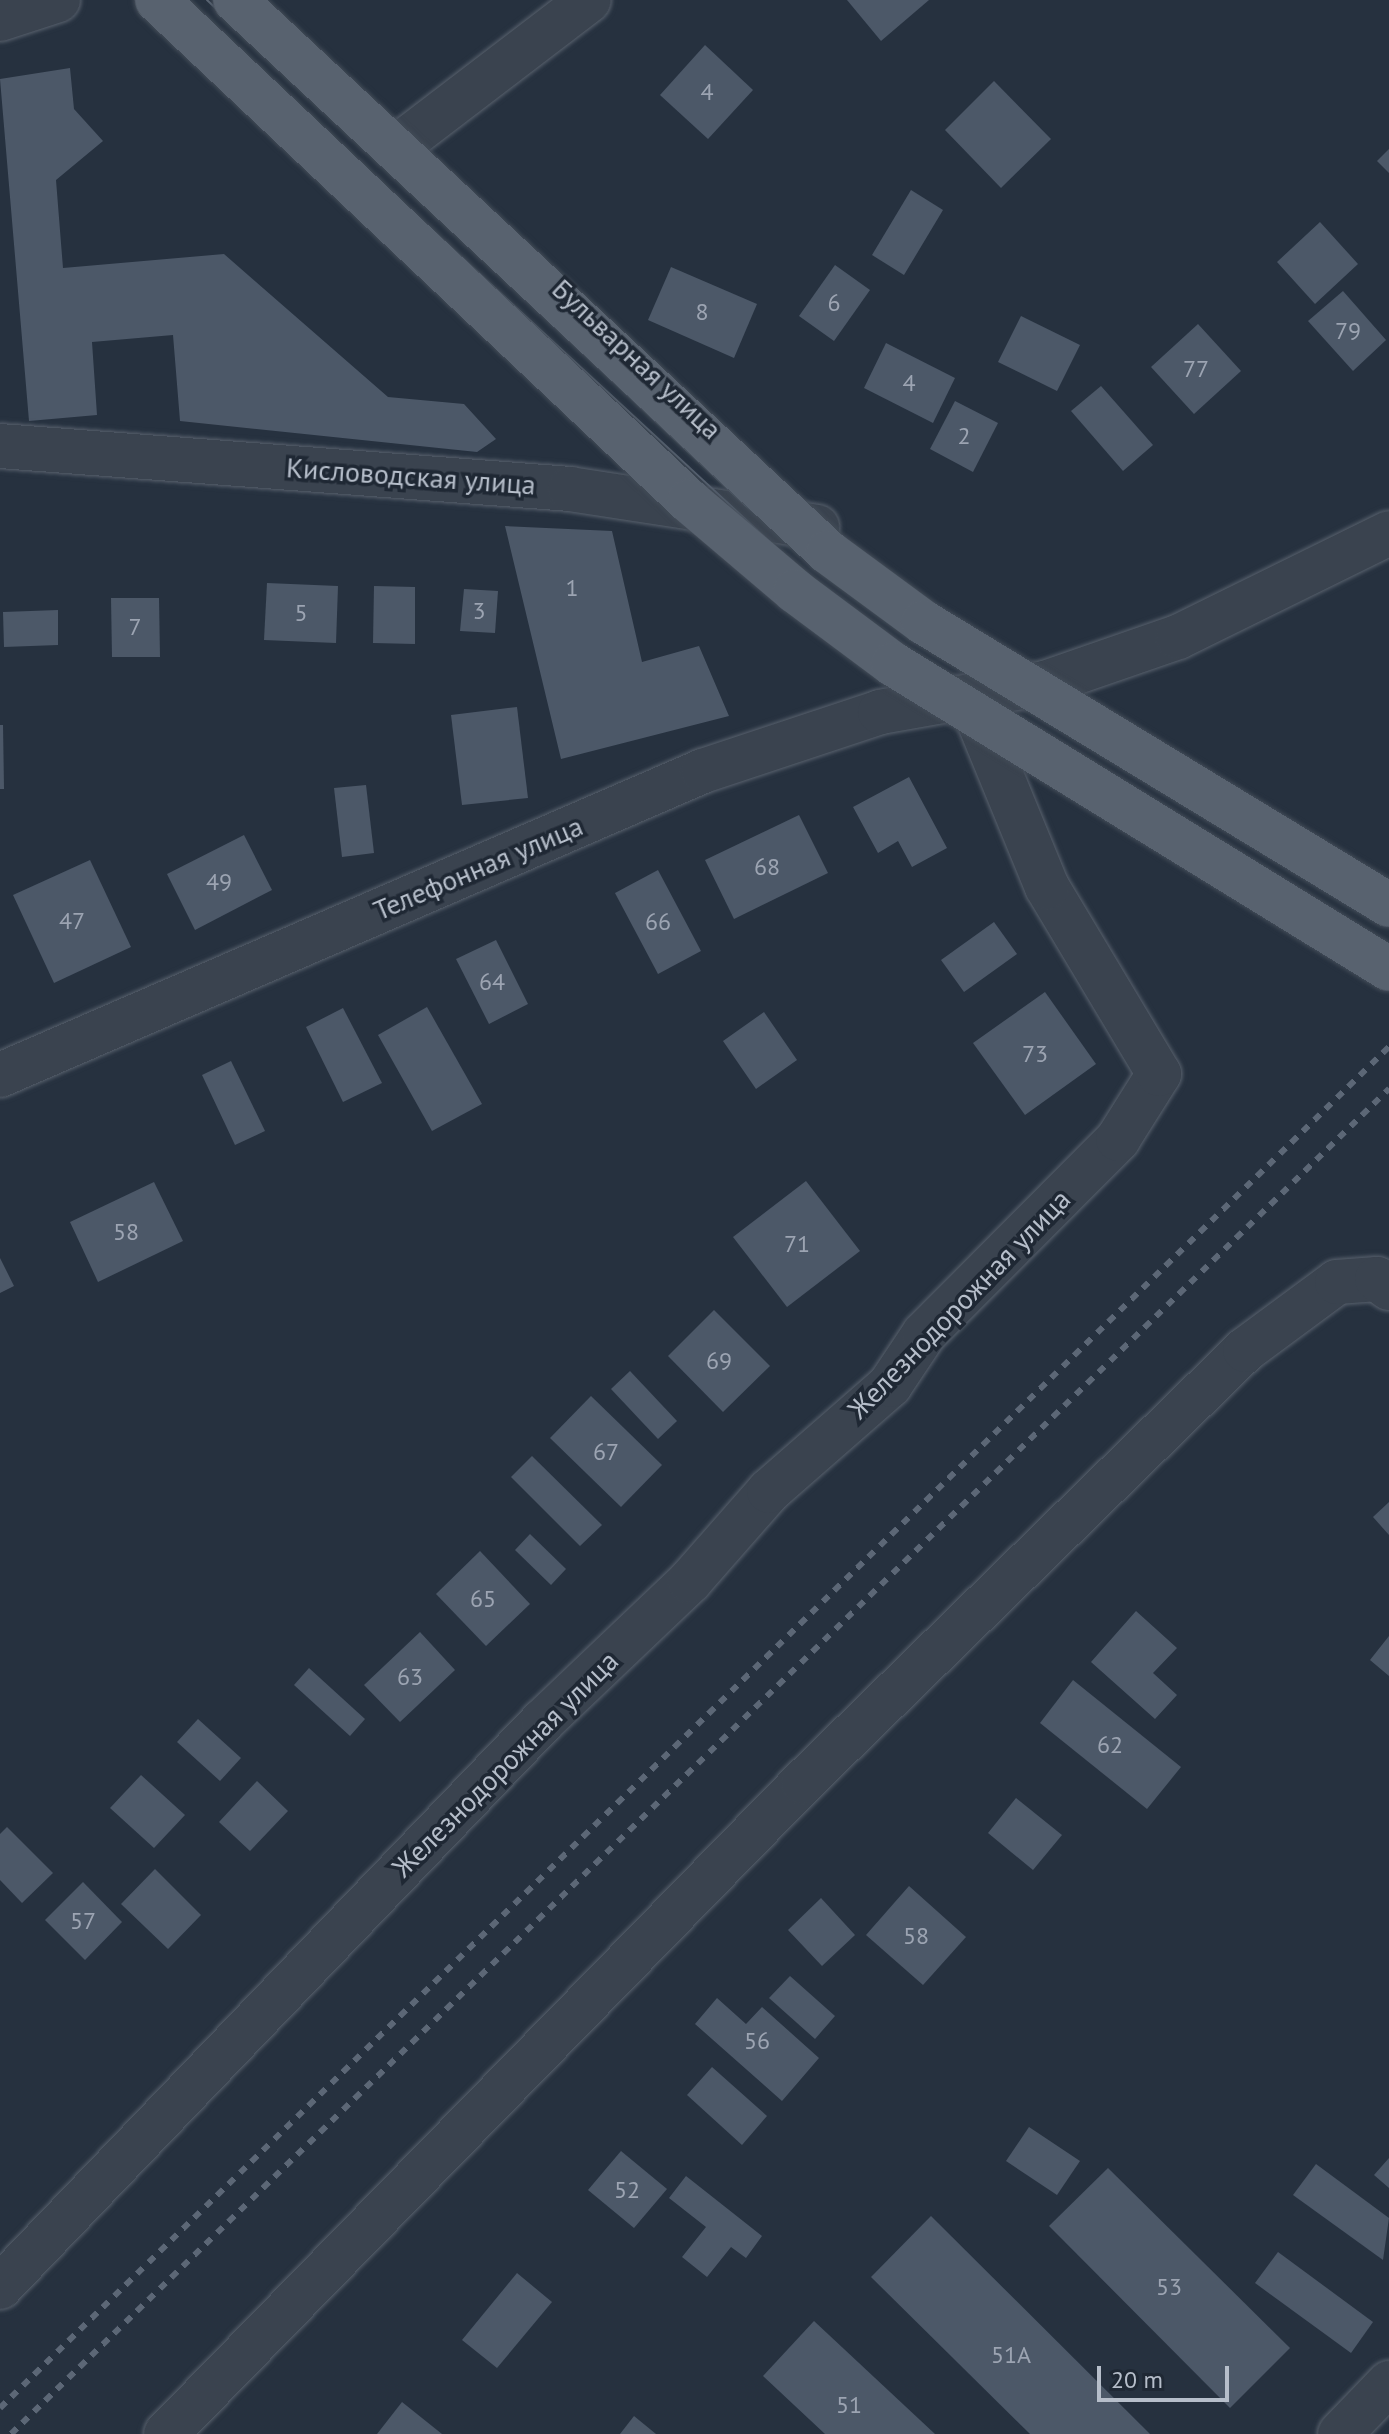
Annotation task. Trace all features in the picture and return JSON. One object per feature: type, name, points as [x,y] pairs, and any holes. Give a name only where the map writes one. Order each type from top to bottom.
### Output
[{"type":"main road","points":[[157,0],[689,501],[795,591],[893,664],[1389,969]]},
{"type":"main road","points":[[235,0],[828,552],[923,622],[1389,905]]},
{"type":"street","points":[[0,19],[58,0]]},
{"type":"street","name":"Бульварная улица","points":[[257,0],[402,143],[820,527],[1045,683]]},
{"type":"street","points":[[402,143],[589,0]]},
{"type":"street","name":"Кисловодская улица","points":[[0,446],[570,489],[820,527]]},
{"type":"street","points":[[969,697],[1045,683],[1178,637],[1389,533]]},
{"type":"street","name":"Телефонная улица","points":[[0,1075],[703,771],[880,712],[969,697]]},
{"type":"street","name":"Железнодорожная улица","points":[[0,2287],[543,1721],[690,1581],[769,1491],[890,1385],[924,1334],[1118,1139],[1159,1074],[1047,887],[969,697]]},
{"type":"street","points":[[166,2434],[803,1782],[1245,1350],[1337,1282],[1383,1284]]},
{"type":"street","points":[[1340,2434],[1389,2383]]},
{"type":"building","points":[[847,0],[929,0],[881,41]]},
{"type":"building","points":[[705,45],[753,90],[708,139],[660,95]]},
{"type":"building","points":[[70,68],[74,109],[103,141],[56,180],[63,268],[224,254],[388,397],[464,404],[496,439],[477,452],[180,421],[173,335],[92,342],[97,415],[29,421],[0,79]]},
{"type":"building","points":[[994,81],[1051,139],[1001,188],[945,130]]},
{"type":"building","points":[[1389,149],[1389,173],[1377,161]]},
{"type":"building","points":[[911,190],[943,210],[904,275],[872,255]]},
{"type":"building","points":[[1320,222],[1358,264],[1315,304],[1277,262]]},
{"type":"building","points":[[835,265],[870,290],[834,341],[799,316]]},
{"type":"building","points":[[671,267],[757,304],[734,358],[648,320]]},
{"type":"building","points":[[1343,291],[1386,340],[1353,371],[1308,321]]},
{"type":"building","points":[[1021,316],[1080,345],[1057,391],[998,362]]},
{"type":"building","points":[[1198,324],[1241,371],[1194,414],[1151,367]]},
{"type":"building","points":[[886,343],[955,378],[933,423],[864,388]]},
{"type":"building","points":[[1101,386],[1153,445],[1123,471],[1071,411]]},
{"type":"building","points":[[955,401],[998,423],[973,472],[930,449]]},
{"type":"building","points":[[505,526],[612,531],[642,662],[699,646],[729,716],[561,759]]},
{"type":"building","points":[[267,583],[338,586],[336,643],[264,640]]},
{"type":"building","points":[[374,586],[415,587],[415,644],[373,643]]},
{"type":"building","points":[[464,589],[498,591],[495,633],[460,631]]},
{"type":"building","points":[[111,598],[159,598],[160,657],[112,657]]},
{"type":"building","points":[[58,610],[58,645],[4,647],[3,612]]},
{"type":"building","points":[[517,707],[528,798],[462,805],[451,715]]},
{"type":"building","points":[[0,725],[3,725],[4,789],[0,789]]},
{"type":"building","points":[[909,777],[947,848],[912,867],[898,841],[878,853],[853,807]]},
{"type":"building","points":[[366,785],[374,853],[342,857],[334,788]]},
{"type":"building","points":[[799,815],[828,873],[734,919],[705,860]]},
{"type":"building","points":[[244,835],[272,890],[195,930],[167,874]]},
{"type":"building","points":[[90,860],[131,947],[54,983],[13,895]]},
{"type":"building","points":[[658,870],[701,951],[658,974],[615,893]]},
{"type":"building","points":[[994,922],[1017,954],[964,992],[941,960]]},
{"type":"building","points":[[496,940],[528,1004],[489,1024],[456,959]]},
{"type":"building","points":[[1045,992],[1096,1064],[1025,1115],[973,1043]]},
{"type":"building","points":[[427,1007],[482,1104],[432,1131],[378,1035]]},
{"type":"building","points":[[343,1008],[382,1083],[343,1102],[306,1027]]},
{"type":"building","points":[[764,1012],[797,1060],[756,1089],[723,1041]]},
{"type":"building","points":[[231,1061],[265,1131],[235,1145],[202,1075]]},
{"type":"building","points":[[806,1181],[860,1251],[787,1307],[733,1237]]},
{"type":"building","points":[[154,1182],[183,1241],[98,1282],[70,1222]]},
{"type":"building","points":[[0,1258],[14,1286],[0,1293]]},
{"type":"building","points":[[714,1310],[770,1366],[723,1412],[668,1356]]},
{"type":"building","points":[[630,1371],[677,1421],[658,1439],[611,1389]]},
{"type":"building","points":[[591,1396],[662,1465],[621,1507],[550,1438]]},
{"type":"building","points":[[532,1456],[602,1525],[580,1546],[511,1477]]},
{"type":"building","points":[[1389,1502],[1389,1535],[1373,1517]]},
{"type":"building","points":[[530,1534],[566,1569],[551,1585],[515,1550]]},
{"type":"building","points":[[480,1551],[530,1604],[486,1646],[436,1594]]},
{"type":"building","points":[[1136,1611],[1177,1648],[1153,1673],[1177,1695],[1155,1719],[1091,1662]]},
{"type":"building","points":[[420,1632],[455,1670],[400,1722],[364,1685]]},
{"type":"building","points":[[1389,1636],[1389,1676],[1370,1660]]},
{"type":"building","points":[[309,1668],[365,1719],[350,1736],[294,1685]]},
{"type":"building","points":[[1073,1680],[1181,1767],[1147,1809],[1040,1723]]},
{"type":"building","points":[[198,1719],[241,1758],[220,1781],[177,1742]]},
{"type":"building","points":[[141,1775],[185,1815],[154,1848],[110,1808]]},
{"type":"building","points":[[257,1781],[288,1811],[250,1851],[219,1822]]},
{"type":"building","points":[[1016,1798],[1062,1835],[1033,1870],[988,1833]]},
{"type":"building","points":[[7,1827],[53,1873],[22,1903],[0,1880],[0,1834]]},
{"type":"building","points":[[155,1869],[201,1915],[168,1949],[121,1904]]},
{"type":"building","points":[[83,1882],[122,1922],[85,1960],[45,1920]]},
{"type":"building","points":[[909,1886],[966,1937],[923,1985],[866,1935]]},
{"type":"building","points":[[821,1898],[855,1935],[822,1966],[788,1930]]},
{"type":"building","points":[[790,1976],[835,2016],[815,2039],[769,1998]]},
{"type":"building","points":[[717,1998],[746,2024],[762,2007],[819,2058],[782,2101],[695,2024]]},
{"type":"building","points":[[712,2067],[767,2116],[742,2145],[687,2095]]},
{"type":"building","points":[[1029,2127],[1080,2161],[1057,2195],[1006,2161]]},
{"type":"building","points":[[621,2151],[667,2189],[634,2228],[588,2190]]},
{"type":"building","points":[[1389,2158],[1389,2188],[1374,2175]]},
{"type":"building","points":[[1316,2164],[1389,2218],[1383,2260],[1293,2195]]},
{"type":"building","points":[[1108,2168],[1290,2348],[1230,2408],[1049,2226]]},
{"type":"building","points":[[686,2176],[762,2236],[746,2258],[731,2247],[707,2277],[682,2257],[706,2227],[669,2198]]},
{"type":"building","points":[[931,2216],[1150,2434],[1030,2434],[871,2277]]},
{"type":"building","points":[[1278,2252],[1373,2322],[1351,2353],[1255,2283]]},
{"type":"building","points":[[517,2273],[552,2302],[497,2368],[462,2340]]},
{"type":"building","points":[[814,2321],[935,2434],[825,2434],[763,2376]]},
{"type":"building","points":[[402,2402],[442,2434],[377,2434]]},
{"type":"building","points":[[634,2416],[656,2434],[620,2434]]},
{"type":"tram line","points":[[183,0],[798,568],[906,650],[1389,947]]},
{"type":"tram line","points":[[207,0],[745,505],[817,563],[919,636],[1389,925]]},
{"type":"railway","points":[[0,2408],[1389,1047]]},
{"type":"railway","points":[[11,2434],[1389,1089]]}]
